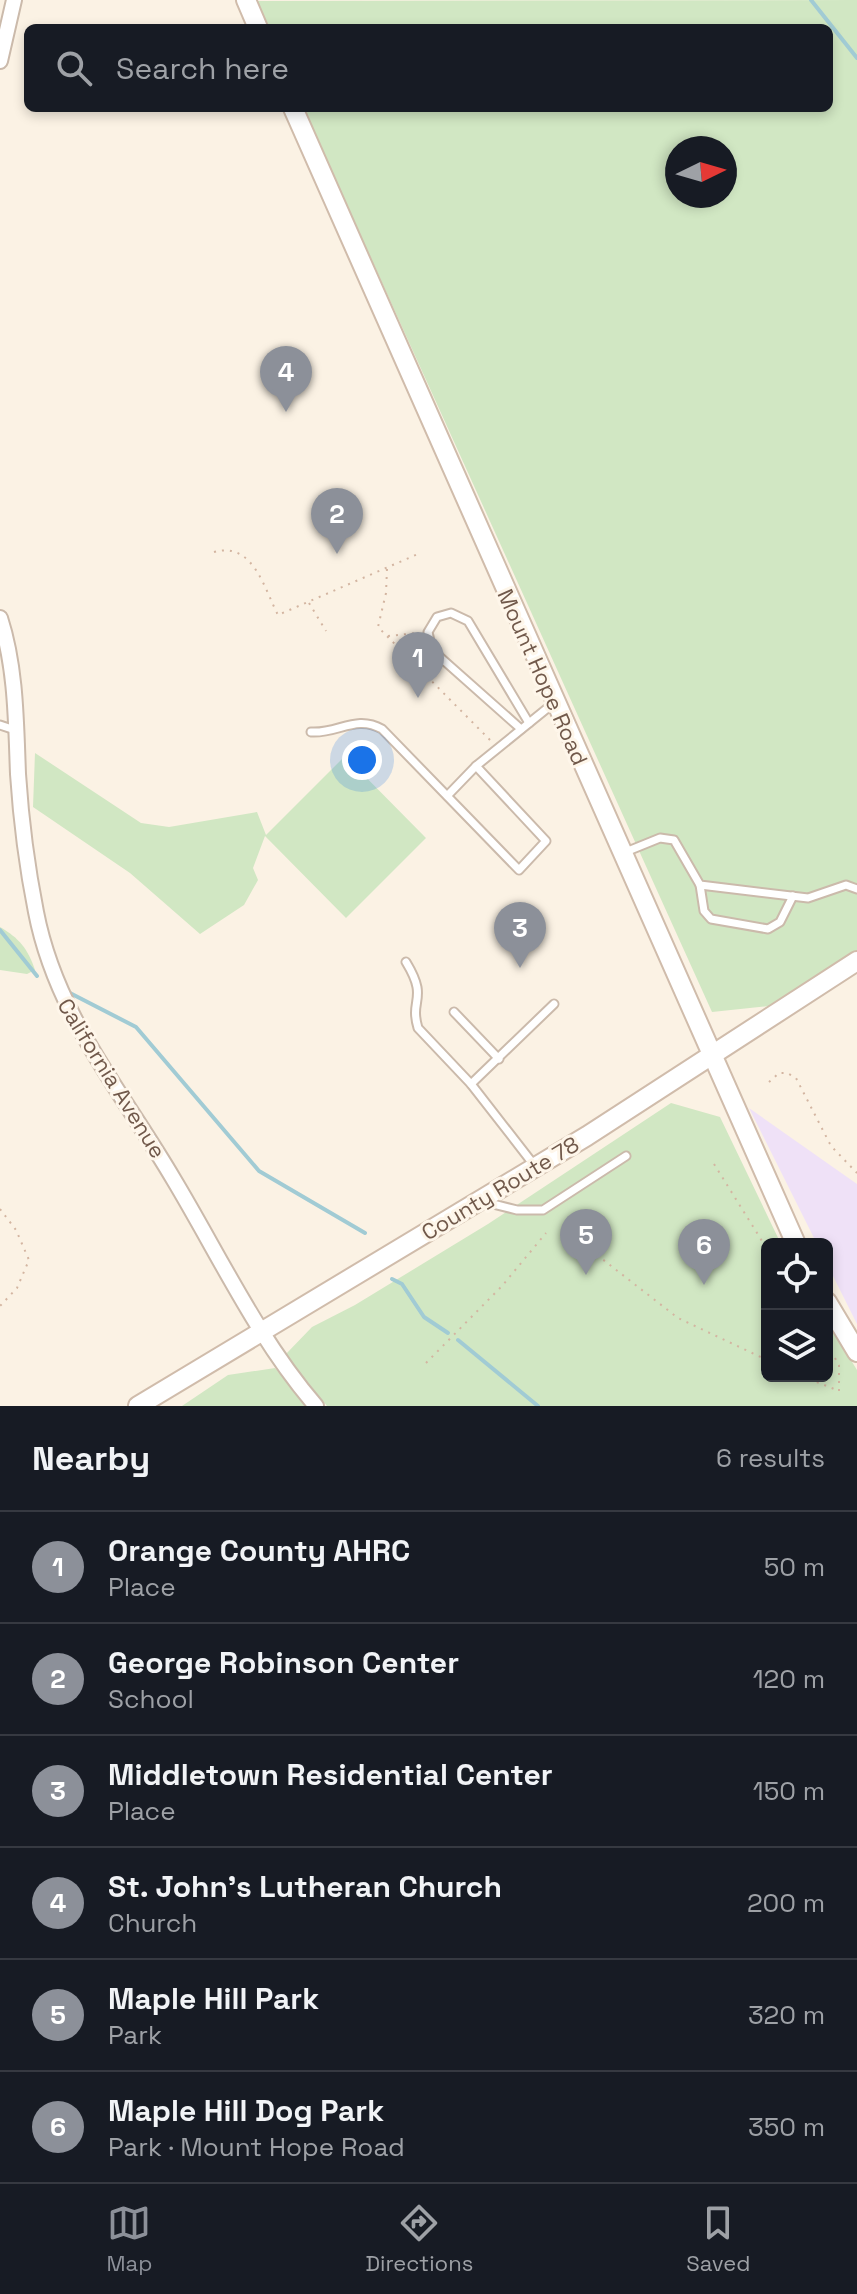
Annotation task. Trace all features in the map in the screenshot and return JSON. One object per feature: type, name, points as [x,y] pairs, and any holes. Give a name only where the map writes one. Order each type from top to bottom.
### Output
[{"type":"street","points":[[0,61],[14,0]]},
{"type":"street","points":[[246,0],[256,24]]},
{"type":"street","name":"Mount Hope Road","points":[[295,112],[793,1238]]},
{"type":"street","name":"California Avenue","points":[[0,618],[17,730],[27,860],[43,944],[57,987],[77,1028],[133,1109],[263,1331],[316,1406]]},
{"type":"street","name":"County Route 78","points":[[138,1406],[535,1167],[712,1057],[857,961]]},
{"type":"street","points":[[832,1310],[857,1352]]},
{"type":"lane","points":[[521,729],[432,650],[428,632],[441,614],[463,616],[529,723]]},
{"type":"lane","points":[[447,796],[476,766],[555,702]]},
{"type":"lane","points":[[311,732],[327,732],[356,722],[372,723],[519,870],[546,841],[476,766]]},
{"type":"lane","points":[[0,725],[17,730]]},
{"type":"lane","points":[[621,854],[660,838],[674,840],[700,885],[704,911],[711,919],[768,929],[780,922],[793,896]]},
{"type":"lane","points":[[700,885],[808,898],[846,885],[857,889]]},
{"type":"lane","points":[[406,962],[419,983],[415,1018],[418,1028],[471,1084],[535,1167]]},
{"type":"lane","points":[[471,1084],[554,1004]]},
{"type":"lane","points":[[454,1012],[499,1059]]},
{"type":"lane","points":[[479,1200],[517,1210],[543,1210],[626,1156]]},
{"type":"path","points":[[214,552],[231,550],[247,558],[278,615],[418,554]]},
{"type":"path","points":[[387,568],[386,593],[378,627],[499,749]]},
{"type":"path","points":[[309,602],[326,631]]},
{"type":"path","points":[[387,636],[428,632]]},
{"type":"path","points":[[769,1082],[779,1073],[796,1078],[831,1146],[842,1162],[857,1173]]},
{"type":"path","points":[[714,1164],[761,1239]]},
{"type":"path","points":[[0,1209],[16,1230],[29,1260],[17,1288],[0,1306]]},
{"type":"path","points":[[426,1363],[502,1286],[546,1233]]},
{"type":"path","points":[[597,1255],[678,1318],[761,1357]]},
{"type":"path","points":[[817,1382],[839,1391],[839,1365],[833,1354]]},
{"type":"shaded area","points":[[749,1108],[857,1184],[857,1324],[833,1276],[833,1238],[814,1238]]},
{"type":"green space","points":[[857,0],[857,953],[779,1005],[712,1012],[305,112],[833,112],[833,24],[265,24],[255,1]]},
{"type":"green space","points":[[35,753],[141,823],[169,827],[257,812],[266,835],[345,756],[426,838],[346,918],[265,836],[253,868],[258,880],[244,905],[200,934],[130,873],[33,807]]},
{"type":"green space","points":[[0,927],[22,945],[35,970],[27,974],[0,970]]},
{"type":"green space","points":[[671,1103],[720,1117],[778,1238],[761,1238],[761,1382],[833,1382],[833,1331],[857,1370],[857,1406],[327,1406],[285,1355],[312,1327],[355,1305],[488,1224]]},
{"type":"green space","points":[[275,1368],[308,1406],[182,1406],[228,1375]]},
{"type":"waterway","points":[[811,0],[830,24]]},
{"type":"waterway","points":[[833,28],[857,58]]},
{"type":"waterway","points":[[0,930],[37,976]]},
{"type":"waterway","points":[[68,992],[136,1027],[259,1171],[365,1233]]},
{"type":"waterway","points":[[392,1279],[402,1284],[424,1317],[448,1333]]},
{"type":"waterway","points":[[458,1340],[538,1406]]},
{"type":"place","name":"St. John's Lutheran Church","points":[[286,412]]},
{"type":"place","name":"George Robinson Center","points":[[337,554]]},
{"type":"place","name":"Orange County AHRC","points":[[418,698]]},
{"type":"place","name":"Middletown Residential Center","points":[[520,968]]},
{"type":"place","name":"Maple Hill Park","points":[[586,1275]]},
{"type":"place","name":"Maple Hill Dog Park","points":[[704,1285]]}]
